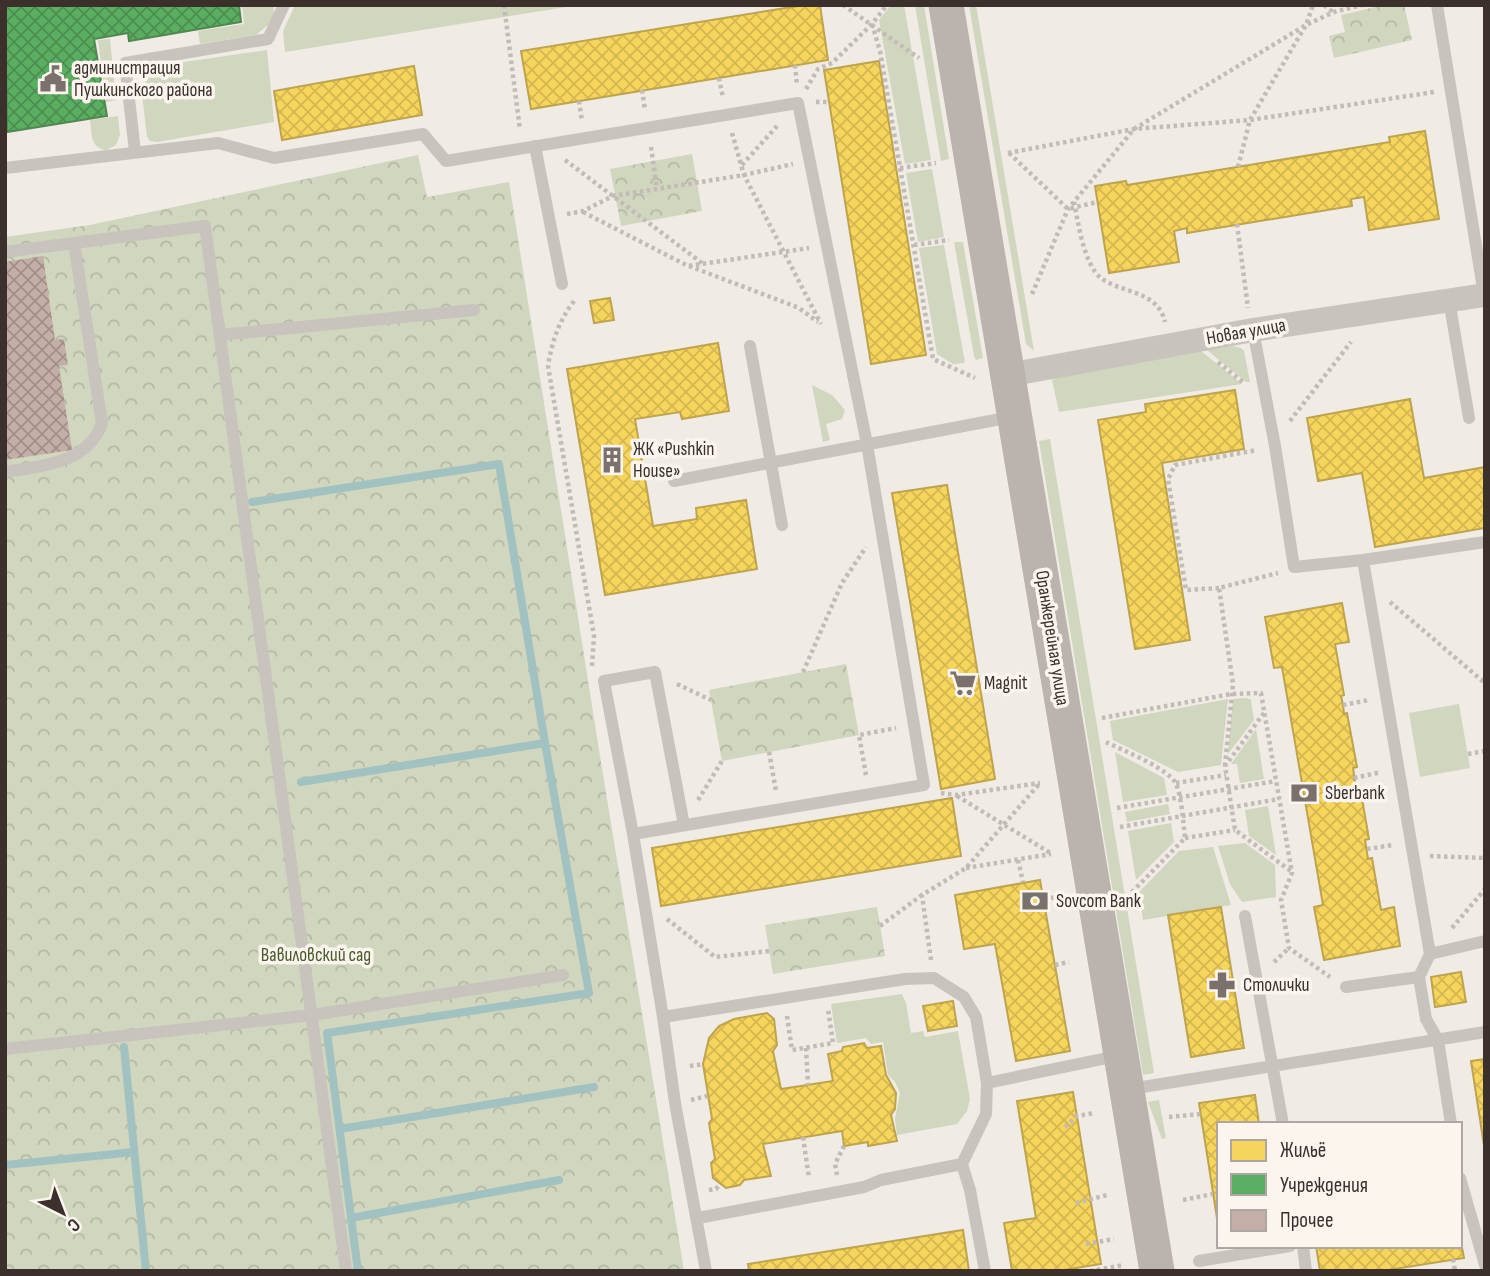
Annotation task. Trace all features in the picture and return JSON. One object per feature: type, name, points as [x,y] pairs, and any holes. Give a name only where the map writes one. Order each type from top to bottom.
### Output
[{"type":"street","name":"Оранжерейная улица","points":[[946,5],[991,377],[1015,417],[1127,1089],[1140,1268]]},
{"type":"street","name":"Новая улица","points":[[991,377],[1251,323],[1374,312],[1484,295]]},
{"type":"lane","points":[[135,152],[125,63],[268,39],[284,5]]},
{"type":"lane","points":[[1437,5],[1484,295]]},
{"type":"lane","points":[[5,168],[218,143],[274,158],[423,134],[446,161],[798,103],[867,444],[924,785],[634,834]]},
{"type":"lane","points":[[534,146],[562,284]]},
{"type":"lane","points":[[5,252],[205,226],[346,1271]]},
{"type":"lane","points":[[5,472],[59,462],[74,456],[87,448],[98,435],[102,423],[74,243]]},
{"type":"lane","points":[[1449,300],[1469,418]]},
{"type":"lane","points":[[220,335],[474,310]]},
{"type":"lane","points":[[1251,323],[1294,567],[1485,542]]},
{"type":"lane","points":[[750,346],[782,525]]},
{"type":"lane","points":[[674,481],[1015,417]]},
{"type":"lane","points":[[1363,560],[1396,769],[1430,954],[1419,977],[1426,1019],[1438,1040],[1451,1122]]},
{"type":"lane","points":[[684,825],[655,672],[604,681],[634,834],[674,1103],[706,1271]]},
{"type":"lane","points":[[1245,916],[1283,1122]]},
{"type":"lane","points":[[1430,954],[1485,941]]},
{"type":"lane","points":[[5,1049],[313,1015],[563,975]]},
{"type":"lane","points":[[1346,986],[1419,977]]},
{"type":"lane","points":[[663,1017],[905,979],[934,978],[964,997],[976,1017],[987,1083],[986,1114],[962,1164],[970,1190],[985,1271]]},
{"type":"lane","points":[[1127,1089],[1273,1068],[1485,1032]]},
{"type":"lane","points":[[987,1083],[1121,1056]]},
{"type":"lane","points":[[698,1218],[863,1187],[880,1180],[962,1164]]},
{"type":"lane","points":[[1462,1187],[1485,1265]]},
{"type":"lane","points":[[1199,1261],[1278,1248]]},
{"type":"lane","points":[[1303,1248],[1306,1271]]},
{"type":"path","points":[[504,5],[534,146],[613,196],[702,263]]},
{"type":"path","points":[[842,5],[919,58]]},
{"type":"path","points":[[742,165],[798,103],[818,69],[832,63],[872,24],[887,5]]},
{"type":"path","points":[[1238,167],[1250,120],[1306,25],[1313,5]]},
{"type":"path","points":[[1324,5],[1334,12]]},
{"type":"path","points":[[1032,293],[1068,209],[1075,204],[1134,129],[1306,25],[1334,12],[1362,5]]},
{"type":"path","points":[[872,24],[880,51],[933,359],[991,377]]},
{"type":"path","points":[[1068,209],[1008,153],[1134,129],[1250,120],[1449,90]]},
{"type":"path","points":[[583,211],[688,266],[799,308],[821,324],[744,175],[726,114]]},
{"type":"path","points":[[648,127],[657,189]]},
{"type":"path","points":[[549,218],[583,211],[613,196],[744,175],[809,160]]},
{"type":"path","points":[[900,168],[936,163]]},
{"type":"path","points":[[1075,204],[1097,202]]},
{"type":"path","points":[[1075,204],[1088,260],[1101,278],[1147,298],[1163,317],[1166,328]]},
{"type":"path","points":[[1237,224],[1251,323]]},
{"type":"path","points":[[914,246],[949,240]]},
{"type":"path","points":[[688,266],[827,247]]},
{"type":"path","points":[[562,284],[570,289],[574,301],[562,317],[551,344],[548,366],[594,636],[591,664],[598,678],[604,681]]},
{"type":"path","points":[[1294,567],[1219,588],[1186,590],[1168,479],[1175,465],[1274,444],[1374,312]]},
{"type":"path","points":[[1212,357],[1253,390]]},
{"type":"path","points":[[803,672],[842,583],[861,552],[881,532]]},
{"type":"path","points":[[1366,580],[1485,683]]},
{"type":"path","points":[[1219,588],[1233,684],[1225,766],[1235,830],[1292,873]]},
{"type":"path","points":[[655,672],[711,701]]},
{"type":"path","points":[[1102,718],[1231,694],[1261,693],[1292,873],[1281,900],[1289,948],[1346,986]]},
{"type":"path","points":[[1343,705],[1385,697]]},
{"type":"path","points":[[1225,766],[1264,712]]},
{"type":"path","points":[[870,794],[859,735],[914,725]]},
{"type":"path","points":[[1106,742],[1168,774],[1176,783],[1185,838]]},
{"type":"path","points":[[1468,754],[1485,751]]},
{"type":"path","points":[[769,752],[779,809]]},
{"type":"path","points":[[684,825],[722,761]]},
{"type":"path","points":[[1354,778],[1396,769]]},
{"type":"path","points":[[1176,783],[1226,775]]},
{"type":"path","points":[[880,926],[922,895],[966,868],[1040,782],[956,795],[941,793],[924,785]]},
{"type":"path","points":[[1117,808],[1276,782]]},
{"type":"path","points":[[956,795],[1052,854],[966,868]]},
{"type":"path","points":[[1120,827],[1279,799]]},
{"type":"path","points":[[1131,893],[1185,838],[1235,830]]},
{"type":"path","points":[[1367,849],[1411,849],[1485,858]]},
{"type":"path","points":[[1018,860],[1023,883]]},
{"type":"path","points":[[1430,954],[1485,888]]},
{"type":"path","points":[[922,895],[934,978]]},
{"type":"path","points":[[1044,900],[1058,897]]},
{"type":"path","points":[[644,901],[715,957],[769,951]]},
{"type":"path","points":[[1055,965],[1069,962]]},
{"type":"path","points":[[784,998],[792,1050],[806,1048],[833,1042],[825,992]]},
{"type":"path","points":[[806,1048],[808,1085]]},
{"type":"path","points":[[686,1054],[690,1077]]},
{"type":"path","points":[[691,1088],[695,1112]]},
{"type":"path","points":[[1065,1127],[1077,1116],[1095,1113]]},
{"type":"path","points":[[1169,1118],[1201,1114]]},
{"type":"path","points":[[803,1137],[811,1196]]},
{"type":"path","points":[[839,1191],[835,1164],[844,1146]]},
{"type":"path","points":[[706,1181],[722,1193]]},
{"type":"path","points":[[1183,1200],[1213,1194]]},
{"type":"path","points":[[1076,1203],[1107,1195]]},
{"type":"path","points":[[1086,1244],[1114,1239]]},
{"type":"path","points":[[1453,1259],[1455,1271]]},
{"type":"path","points":[[1090,1271],[1140,1268]]},
{"type":"green space","points":[[242,5],[273,5],[275,19],[256,35],[200,44],[198,31],[244,24]]},
{"type":"green space","points":[[295,5],[579,5],[285,52],[283,31]]},
{"type":"green space","points":[[891,5],[904,5],[931,160],[905,164],[879,20]]},
{"type":"green space","points":[[915,5],[924,5],[949,159],[941,161]]},
{"type":"green space","points":[[969,5],[976,5],[1034,351],[1026,344]]},
{"type":"green space","points":[[1384,5],[1404,5],[1412,40],[1334,58],[1329,36],[1345,32],[1341,15]]},
{"type":"green space","points":[[110,39],[116,100],[106,102],[98,40]]},
{"type":"green space","points":[[267,50],[274,122],[150,141],[147,137],[141,86],[147,78],[159,76],[157,66]]},
{"type":"green space","points":[[118,116],[120,135],[116,145],[106,150],[101,149],[94,143],[90,120]]},
{"type":"green space","points":[[692,154],[702,211],[621,226],[610,169]]},
{"type":"green space","name":"Вавиловский сад","points":[[418,155],[427,197],[509,182],[684,1271],[5,1271],[5,237],[90,225]]},
{"type":"green space","points":[[932,169],[944,237],[918,242],[906,173]]},
{"type":"green space","points":[[954,242],[963,242],[983,358],[976,360],[974,356]]},
{"type":"green space","points":[[944,245],[965,363],[953,364],[937,354],[919,248]]},
{"type":"green space","points":[[1232,346],[1244,351],[1250,382],[1246,382],[1207,350]]},
{"type":"green space","points":[[1201,351],[1242,384],[1059,412],[1052,380],[1064,374]]},
{"type":"green space","points":[[812,385],[832,395],[845,410],[842,419],[826,424],[830,440],[823,442]]},
{"type":"green space","points":[[1050,439],[1154,1073],[1143,1075],[1039,441]]},
{"type":"green space","points":[[846,664],[859,735],[722,761],[709,690]]},
{"type":"green space","points":[[1228,699],[1221,765],[1178,772],[1113,740],[1110,721]]},
{"type":"green space","points":[[1233,699],[1251,700],[1254,720],[1228,754]]},
{"type":"green space","points":[[1459,704],[1470,768],[1420,777],[1409,713]]},
{"type":"green space","points":[[1256,729],[1264,779],[1240,783],[1237,764],[1231,764]]},
{"type":"green space","points":[[1115,752],[1164,778],[1167,795],[1123,802]]},
{"type":"green space","points":[[1168,804],[1170,814],[1127,822],[1125,812]]},
{"type":"green space","points":[[1268,806],[1276,855],[1249,836],[1245,810]]},
{"type":"green space","points":[[1171,823],[1174,842],[1136,880],[1128,831]]},
{"type":"green space","points":[[1245,843],[1275,865],[1276,897],[1242,902],[1230,884],[1218,846]]},
{"type":"green space","points":[[1213,847],[1231,905],[1143,920],[1139,892],[1179,851]]},
{"type":"green space","points":[[877,907],[885,956],[773,974],[765,925]]},
{"type":"green space","points":[[902,994],[911,1033],[923,1031],[925,1037],[958,1031],[970,1099],[967,1111],[957,1124],[897,1135],[895,1119],[900,1093],[888,1075],[883,1042],[871,1044],[866,1038],[837,1043],[831,1004]]},
{"type":"green space","points":[[1159,1100],[1166,1138],[1162,1139],[1148,1102]]},
{"type":"building: Жильё","points":[[804,5],[820,5],[828,60],[531,109],[521,51]]},
{"type":"building: Жильё","points":[[879,61],[926,355],[871,364],[824,70]]},
{"type":"building: Жильё","points":[[414,66],[422,115],[282,140],[274,91]]},
{"type":"building: Жильё","points":[[1425,131],[1439,219],[1369,230],[1364,197],[1351,199],[1352,206],[1187,233],[1187,228],[1174,231],[1179,262],[1109,273],[1095,186],[1126,181],[1127,185],[1390,142],[1389,137]]},
{"type":"building: Жильё","points":[[610,298],[614,320],[594,323],[590,301]]},
{"type":"building: Жильё","name":"ЖК «Pushkin House»","points":[[718,343],[729,411],[682,419],[680,412],[635,419],[653,526],[697,519],[696,508],[746,500],[757,569],[605,595],[567,369]]},
{"type":"building: Жильё","points":[[1235,390],[1244,449],[1162,463],[1190,640],[1135,649],[1098,420],[1146,412],[1145,404]]},
{"type":"building: Жильё","points":[[1410,399],[1424,478],[1485,467],[1485,528],[1375,547],[1362,473],[1318,481],[1307,418]]},
{"type":"building: Жильё","points":[[947,485],[995,779],[941,789],[892,493]]},
{"type":"building: Жильё","points":[[1342,603],[1349,642],[1335,644],[1344,695],[1341,696],[1344,714],[1347,713],[1357,767],[1353,768],[1356,788],[1360,787],[1369,839],[1365,840],[1368,859],[1372,858],[1381,910],[1394,907],[1400,946],[1324,960],[1314,907],[1323,905],[1282,667],[1274,668],[1265,617]]},
{"type":"building: Жильё","points":[[952,798],[961,856],[661,906],[652,848]]},
{"type":"building: Жильё","points":[[1040,880],[1070,1051],[1016,1061],[995,944],[964,949],[955,895]]},
{"type":"building: Жильё","points":[[1221,907],[1244,1048],[1191,1057],[1168,915]]},
{"type":"building: Жильё","points":[[1461,972],[1466,1002],[1435,1007],[1431,977]]},
{"type":"building: Жильё","points":[[953,1001],[957,1026],[928,1031],[923,1006]]},
{"type":"building: Жильё","points":[[767,1013],[774,1019],[777,1045],[773,1051],[781,1089],[833,1081],[828,1054],[842,1051],[843,1047],[864,1043],[867,1048],[881,1046],[886,1075],[896,1093],[895,1109],[891,1115],[897,1141],[868,1146],[868,1142],[844,1146],[842,1131],[763,1144],[771,1176],[744,1180],[740,1185],[726,1188],[713,1178],[711,1163],[715,1159],[709,1123],[712,1119],[703,1064],[709,1038],[719,1026],[734,1019]]},
{"type":"building: Жильё","points":[[1485,1059],[1485,1152],[1471,1061]]},
{"type":"building: Жильё","points":[[1073,1092],[1101,1264],[1058,1271],[1012,1271],[1004,1223],[1036,1218],[1017,1101]]},
{"type":"building: Жильё","points":[[1255,1095],[1259,1122],[1217,1122],[1217,1218],[1199,1103]]},
{"type":"building: Жильё","points":[[963,1230],[969,1271],[749,1271],[748,1264]]},
{"type":"building: Жильё","points":[[1316,1248],[1462,1248],[1464,1258],[1382,1271],[1320,1271]]},
{"type":"building: Учреждения","name":"администрация Пушкинского района","points":[[5,5],[239,5],[241,22],[129,41],[128,33],[94,39],[107,116],[7,132]]},
{"type":"building: Прочее","points":[[43,256],[55,340],[64,339],[68,365],[59,366],[72,450],[5,460],[5,262]]},
{"type":"waterway","points":[[252,502],[499,464],[589,993],[327,1033],[358,1271]]},
{"type":"waterway","points":[[301,782],[545,743]]},
{"type":"waterway","points":[[124,1047],[146,1271]]},
{"type":"waterway","points":[[340,1129],[594,1087]]},
{"type":"waterway","points":[[5,1165],[134,1152]]},
{"type":"waterway","points":[[351,1218],[559,1180]]},
{"type":"place","name":"администрация Пушкинского района","points":[[53,79]]},
{"type":"place","name":"ЖК «Pushkin House»","points":[[612,460]]},
{"type":"place","name":"Magnit","points":[[963,683]]},
{"type":"place","name":"Sberbank","points":[[1304,793]]},
{"type":"place","name":"Sovcom Bank","points":[[1035,901]]},
{"type":"place","name":"Столички","points":[[1222,985]]}]
